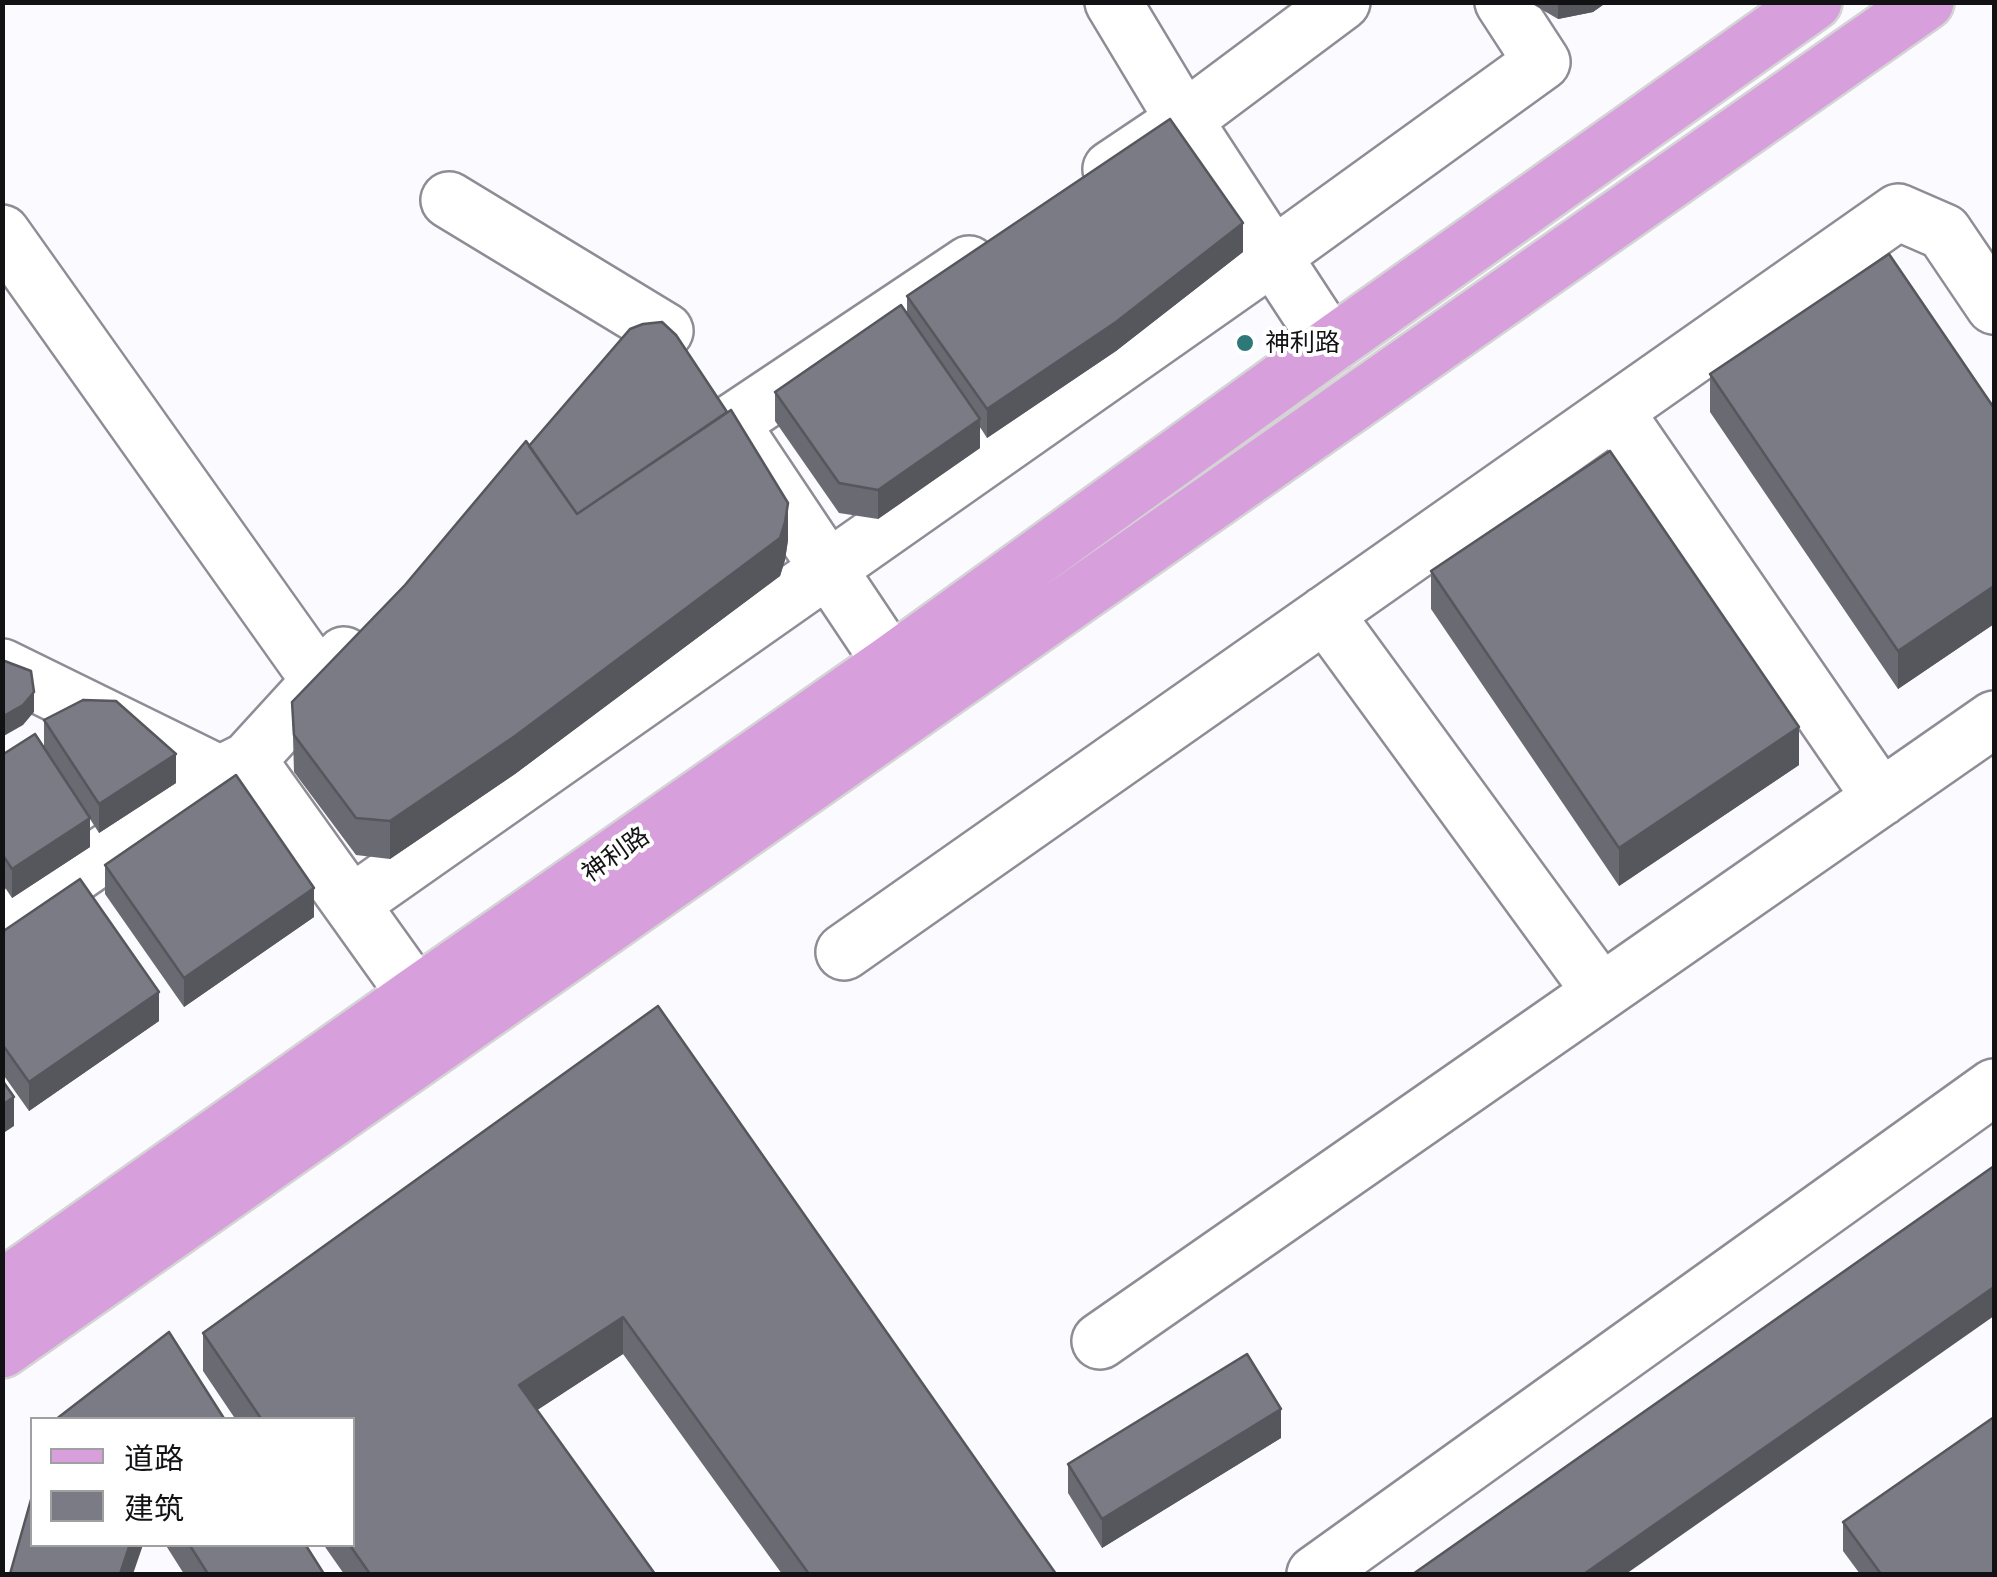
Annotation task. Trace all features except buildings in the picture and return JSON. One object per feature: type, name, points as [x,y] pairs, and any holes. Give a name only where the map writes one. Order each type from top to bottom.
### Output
[{"type":"main road","name":"神利路","points":[[2,1288],[891,663],[1814,2]]},
{"type":"main road","points":[[2,1350],[1926,2]]},
{"type":"street","points":[[1113,2],[1184,120],[1332,345]]},
{"type":"street","points":[[1070,196],[1184,120],[1342,2]]},
{"type":"street","points":[[351,904],[1272,257],[1542,62],[1502,2]]},
{"type":"street","points":[[449,200],[665,331],[891,663]]},
{"type":"street","points":[[844,952],[1898,212],[1944,232],[1994,306]]},
{"type":"street","points":[[2,233],[320,681]]},
{"type":"street","points":[[731,424],[1006,239]]},
{"type":"street","points":[[616,357],[630,342],[665,331]]},
{"type":"street","points":[[1615,411],[1881,798]]},
{"type":"street","points":[[1325,614],[1602,992]]},
{"type":"street","points":[[2,925],[234,767],[374,622]]},
{"type":"street","points":[[2,667],[80,704],[234,767],[351,904],[416,995]]},
{"type":"street","points":[[33,736],[80,704]]},
{"type":"street","points":[[1100,1341],[1994,719]]},
{"type":"street","points":[[1315,1574],[1994,1086]]},
{"type":"place","name":"神利路","points":[[1245,343]]}]
